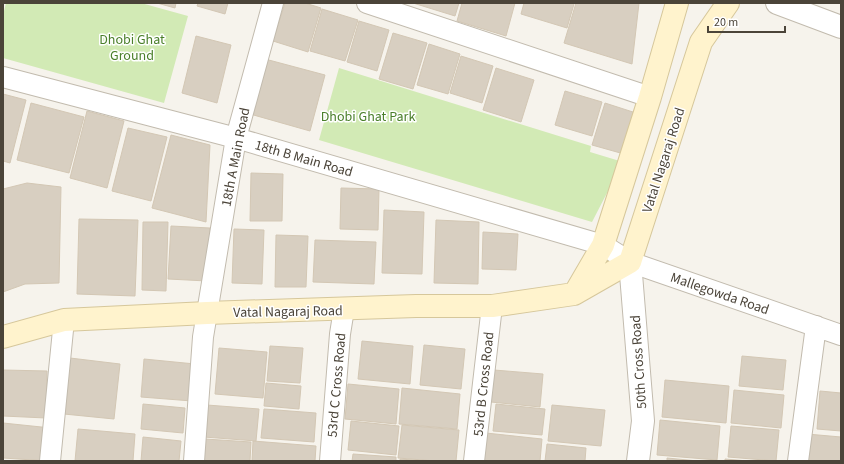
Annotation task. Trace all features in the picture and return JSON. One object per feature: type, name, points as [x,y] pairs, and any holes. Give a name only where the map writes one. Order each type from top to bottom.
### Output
[{"type":"main road","points":[[574,294],[603,245],[650,97],[677,3]]},
{"type":"main road","name":"Vatal Nagaraj Road","points":[[3,337],[64,320],[207,313],[416,306],[492,306],[574,294],[630,262],[702,42],[728,3]]},
{"type":"street","name":"18th A Main Road","points":[[194,461],[202,337],[236,138],[273,3]]},
{"type":"street","points":[[367,3],[650,97]]},
{"type":"street","points":[[777,3],[841,27]]},
{"type":"street","name":"18th B Main Road","points":[[3,77],[236,138],[603,245]]},
{"type":"street","name":"Mallegowda Road","points":[[603,245],[630,262],[841,335]]},
{"type":"street","name":"50th Cross Road","points":[[630,262],[643,421],[638,461]]},
{"type":"street","name":"53rd B Cross Road","points":[[474,461],[492,306]]},
{"type":"street","name":"53rd C Cross Road","points":[[330,461],[340,334],[344,309]]},
{"type":"street","points":[[50,461],[64,320]]},
{"type":"street","points":[[798,461],[816,326]]},
{"type":"green space","name":"Dhobi Ghat Ground","points":[[6,3],[141,3],[188,16],[164,103],[3,58],[3,15]]},
{"type":"green space","name":"Dhobi Ghat Park","points":[[339,68],[591,146],[590,152],[623,162],[592,222],[319,140]]},
{"type":"building","points":[[157,3],[176,3],[175,8]]},
{"type":"building","points":[[198,3],[228,3],[225,14],[197,6]]},
{"type":"building","points":[[285,3],[305,3],[321,8],[308,52],[273,41]]},
{"type":"building","points":[[413,3],[459,3],[455,16]]},
{"type":"building","points":[[462,3],[515,3],[506,36],[457,21]]},
{"type":"building","points":[[524,3],[574,4],[567,28],[521,14]]},
{"type":"building","points":[[576,3],[639,3],[632,64],[564,43]]},
{"type":"building","points":[[322,9],[358,20],[345,61],[310,51]]},
{"type":"building","points":[[359,21],[389,30],[377,71],[347,62]]},
{"type":"building","points":[[393,33],[427,43],[413,89],[379,79]]},
{"type":"building","points":[[196,36],[231,45],[217,103],[182,93]]},
{"type":"building","points":[[429,44],[460,54],[448,94],[417,85]]},
{"type":"building","points":[[461,56],[493,66],[482,103],[450,93]]},
{"type":"building","points":[[265,59],[325,75],[310,131],[250,114]]},
{"type":"building","points":[[496,68],[534,80],[521,122],[483,110]]},
{"type":"building","points":[[565,91],[602,102],[592,136],[555,125]]},
{"type":"building","points":[[3,94],[26,100],[10,163],[3,161]]},
{"type":"building","points":[[31,103],[84,117],[69,173],[17,160]]},
{"type":"building","points":[[605,103],[636,113],[624,154],[592,145]]},
{"type":"building","points":[[87,111],[124,121],[107,188],[70,178]]},
{"type":"building","points":[[128,128],[167,137],[151,201],[112,191]]},
{"type":"building","points":[[171,135],[210,145],[206,222],[152,208]]},
{"type":"building","points":[[251,173],[283,174],[282,221],[250,221]]},
{"type":"building","points":[[27,183],[61,187],[59,283],[25,284],[3,292],[3,189]]},
{"type":"building","points":[[341,188],[379,189],[378,230],[340,229]]},
{"type":"building","points":[[384,210],[424,212],[422,274],[382,273]]},
{"type":"building","points":[[79,219],[138,220],[135,296],[77,294]]},
{"type":"building","points":[[436,220],[479,222],[478,284],[434,283]]},
{"type":"building","points":[[143,222],[168,222],[166,291],[142,290]]},
{"type":"building","points":[[171,226],[210,228],[207,281],[168,279]]},
{"type":"building","points":[[234,229],[264,230],[262,284],[232,283]]},
{"type":"building","points":[[483,232],[518,234],[516,270],[482,269]]},
{"type":"building","points":[[276,235],[308,236],[306,287],[275,287]]},
{"type":"building","points":[[315,240],[376,242],[374,284],[313,282]]},
{"type":"building","points":[[362,341],[413,346],[410,384],[358,379]]},
{"type":"building","points":[[424,345],[465,349],[461,389],[420,385]]},
{"type":"building","points":[[270,346],[303,348],[300,383],[267,381]]},
{"type":"building","points":[[219,348],[267,352],[263,398],[215,394]]},
{"type":"building","points":[[742,356],[786,360],[783,390],[739,386]]},
{"type":"building","points":[[70,358],[120,364],[114,419],[64,414]]},
{"type":"building","points":[[144,359],[195,364],[192,401],[141,397]]},
{"type":"building","points":[[3,370],[47,371],[46,418],[3,416]]},
{"type":"building","points":[[494,370],[543,374],[540,407],[491,402]]},
{"type":"building","points":[[665,380],[729,386],[726,423],[662,417]]},
{"type":"building","points":[[266,383],[301,386],[299,409],[264,406]]},
{"type":"building","points":[[348,384],[399,389],[396,424],[345,419]]},
{"type":"building","points":[[402,388],[460,394],[457,429],[399,424]]},
{"type":"building","points":[[734,390],[784,395],[781,428],[731,423]]},
{"type":"building","points":[[820,391],[841,393],[841,431],[817,429]]},
{"type":"building","points":[[143,404],[185,408],[183,433],[141,429]]},
{"type":"building","points":[[496,404],[545,409],[542,435],[493,431]]},
{"type":"building","points":[[207,405],[259,409],[256,441],[204,437]]},
{"type":"building","points":[[552,405],[605,410],[601,446],[548,441]]},
{"type":"building","points":[[264,409],[316,413],[314,442],[261,438]]},
{"type":"building","points":[[660,420],[720,426],[717,460],[657,455]]},
{"type":"building","points":[[351,421],[399,426],[396,455],[348,450]]},
{"type":"building","points":[[3,423],[51,428],[48,461],[3,458]]},
{"type":"building","points":[[402,425],[459,430],[456,461],[398,458]]},
{"type":"building","points":[[731,426],[779,430],[776,461],[728,457]]},
{"type":"building","points":[[78,429],[135,434],[133,461],[75,461]]},
{"type":"building","points":[[486,433],[542,439],[540,461],[484,461]]},
{"type":"building","points":[[807,434],[841,437],[841,461],[805,461]]},
{"type":"building","points":[[143,437],[181,441],[179,461],[141,461]]},
{"type":"building","points":[[205,439],[251,442],[250,461],[203,461]]},
{"type":"building","points":[[253,441],[316,446],[315,461],[252,461]]},
{"type":"building","points":[[547,444],[586,448],[585,461],[545,461]]},
{"type":"building","points":[[353,454],[396,457],[396,461],[352,461]]},
{"type":"building","points":[[667,458],[698,461],[667,461]]},
{"type":"building","points":[[400,459],[426,461],[400,461]]},
{"type":"building","points":[[725,459],[748,461],[725,461]]}]
